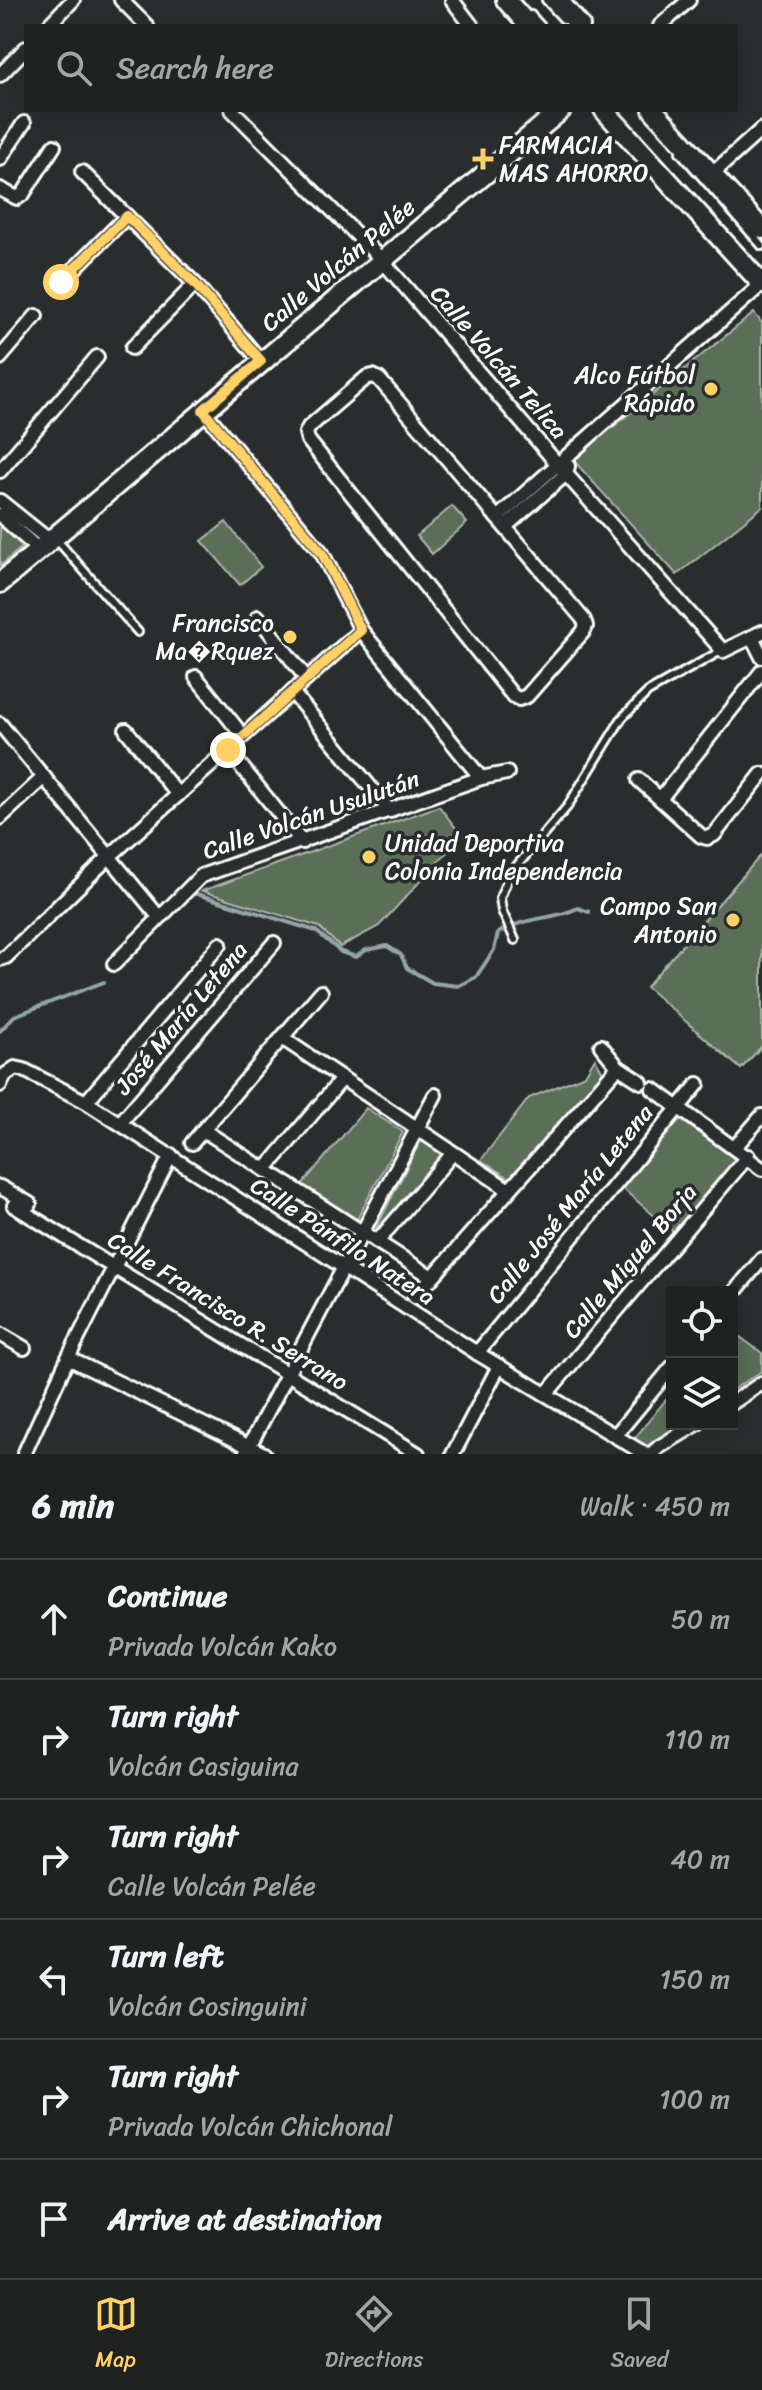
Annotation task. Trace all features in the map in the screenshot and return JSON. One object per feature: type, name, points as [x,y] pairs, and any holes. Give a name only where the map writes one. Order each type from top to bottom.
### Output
[{"type":"street","points":[[50,24],[73,0]]},
{"type":"street","points":[[121,0],[145,24]]},
{"type":"street","points":[[452,0],[470,24]]},
{"type":"street","points":[[506,0],[527,17]]},
{"type":"street","points":[[558,0],[578,24]]},
{"type":"street","points":[[662,24],[689,0]]},
{"type":"street","points":[[0,75],[24,50]]},
{"type":"street","name":"Calle Volcán Telica","points":[[234,112],[381,259],[723,651]]},
{"type":"street","points":[[501,522],[510,505],[762,284],[606,112]]},
{"type":"street","points":[[655,112],[760,222]]},
{"type":"street","name":"Calle Volcán Pelée","points":[[0,583],[548,114]]},
{"type":"street","points":[[0,159],[24,123]]},
{"type":"street","points":[[712,174],[762,129]]},
{"type":"street","points":[[0,189],[10,197],[17,198],[23,194],[54,146]]},
{"type":"street","points":[[82,172],[195,284],[261,361]]},
{"type":"street","points":[[61,282],[127,216]]},
{"type":"street","points":[[132,348],[195,284]]},
{"type":"street","points":[[0,358],[36,316]]},
{"type":"street","points":[[0,471],[97,357]]},
{"type":"street","points":[[373,376],[379,379],[501,522],[586,626],[527,696],[519,699],[503,684],[308,440],[306,433],[343,397],[373,376]]},
{"type":"street","points":[[203,410],[322,553],[361,630],[481,778]]},
{"type":"street","points":[[501,522],[519,516],[566,474],[571,452]]},
{"type":"street","points":[[0,501],[48,543]]},
{"type":"street","points":[[510,505],[519,516]]},
{"type":"street","points":[[0,515],[48,543]]},
{"type":"street","points":[[258,617],[307,679]]},
{"type":"street","points":[[0,959],[361,630]]},
{"type":"street","points":[[723,651],[757,634],[762,657]]},
{"type":"street","points":[[660,799],[762,671]]},
{"type":"street","points":[[196,677],[243,736]]},
{"type":"street","points":[[292,692],[390,811]]},
{"type":"street","points":[[0,724],[159,917]]},
{"type":"street","points":[[126,730],[178,795]]},
{"type":"street","points":[[228,750],[302,842]]},
{"type":"street","name":"Calle Volcán Usulután","points":[[114,964],[201,876],[481,778],[507,773]]},
{"type":"street","points":[[639,780],[707,838],[714,835],[762,774]]},
{"type":"street","points":[[0,818],[44,777]]},
{"type":"street","points":[[0,941],[16,947]]},
{"type":"street","name":"José María Letena","points":[[121,1122],[274,943]]},
{"type":"street","points":[[86,1102],[220,944]]},
{"type":"street","points":[[192,1143],[321,992]]},
{"type":"street","points":[[282,1038],[509,1190]]},
{"type":"street","points":[[601,1046],[618,1067],[641,1082]]},
{"type":"street","points":[[415,1297],[618,1067]]},
{"type":"street","name":"Calle Pánfilo Natera","points":[[0,1085],[5,1075],[15,1068],[86,1102],[477,1353],[648,1454]]},
{"type":"street","points":[[265,1170],[342,1079]]},
{"type":"street","name":"Calle José María Letena","points":[[477,1353],[698,1084]]},
{"type":"street","points":[[653,1089],[762,1169]]},
{"type":"street","points":[[247,1450],[435,1095]]},
{"type":"street","points":[[735,1147],[762,1116]]},
{"type":"street","points":[[203,1130],[432,1277]]},
{"type":"street","points":[[377,1242],[453,1153]]},
{"type":"street","points":[[24,1454],[68,1358],[171,1155]]},
{"type":"street","name":"Calle Miguel Borja","points":[[546,1394],[748,1156]]},
{"type":"street","points":[[0,1187],[30,1204]]},
{"type":"street","name":"Calle Francisco R. Serrano","points":[[14,1206],[418,1454]]},
{"type":"street","points":[[738,1288],[762,1259]]},
{"type":"street","points":[[0,1334],[24,1348]]},
{"type":"street","points":[[68,1358],[247,1450],[264,1454]]},
{"type":"street","points":[[453,1454],[499,1366]]},
{"type":"street","points":[[615,1436],[666,1374]]},
{"type":"street","points":[[738,1399],[762,1383]]},
{"type":"street","points":[[648,1454],[687,1430]]},
{"type":"lane","points":[[546,0],[567,24]]},
{"type":"lane","points":[[617,112],[762,274]]},
{"type":"lane","points":[[644,112],[762,246]]},
{"type":"lane","points":[[48,543],[138,632]]},
{"type":"lane","points":[[515,940],[502,911],[502,889],[509,875],[567,807],[622,718],[648,692],[723,651]]},
{"type":"green space","name":"Alco Fútbol Rápido","points":[[754,313],[762,323],[762,507],[677,575],[574,461]]},
{"type":"green space","points":[[452,506],[467,523],[432,554],[417,536]]},
{"type":"green space","points":[[0,520],[27,543],[0,566]]},
{"type":"green space","points":[[226,522],[261,567],[240,585],[202,541]]},
{"type":"green space","name":"Unidad Deportiva Colonia Independencia","points":[[439,806],[462,836],[379,926],[340,947],[319,927],[202,891]]},
{"type":"green space","name":"Campo San Antonio","points":[[762,854],[762,1046],[741,1069],[646,987]]},
{"type":"green space","points":[[595,1058],[605,1076],[512,1180],[481,1160],[529,1098],[585,1075]]},
{"type":"green space","points":[[366,1108],[403,1132],[355,1223],[300,1187]]},
{"type":"green space","points":[[678,1110],[746,1155],[678,1236],[617,1184]]},
{"type":"green space","points":[[421,1140],[444,1156],[374,1232]]},
{"type":"green space","points":[[738,1335],[762,1353],[762,1371],[738,1386]]},
{"type":"green space","points":[[666,1399],[666,1430],[671,1430],[645,1448],[634,1439]]},
{"type":"waterway","points":[[190,892],[316,931],[341,952],[356,957],[366,950],[387,946],[401,955],[407,968],[433,983],[458,986],[476,977],[494,950],[498,933],[519,923],[578,908],[589,912]]},
{"type":"waterway","points":[[0,1031],[14,1016],[104,982]]},
{"type":"place","name":"FARMACIA MAS AHORRO","points":[[483,159]]},
{"type":"place","name":"Alco Fútbol Rápido","points":[[711,389]]},
{"type":"place","name":"Francisco Ma�Rquez","points":[[290,637]]},
{"type":"place","name":"Unidad Deportiva Colonia Independencia","points":[[369,857]]},
{"type":"place","name":"Campo San Antonio","points":[[733,920]]},
{"type":"route","points":[[61,282],[127,216],[195,284],[261,361],[203,410],[322,553],[361,630],[228,750]]}]
